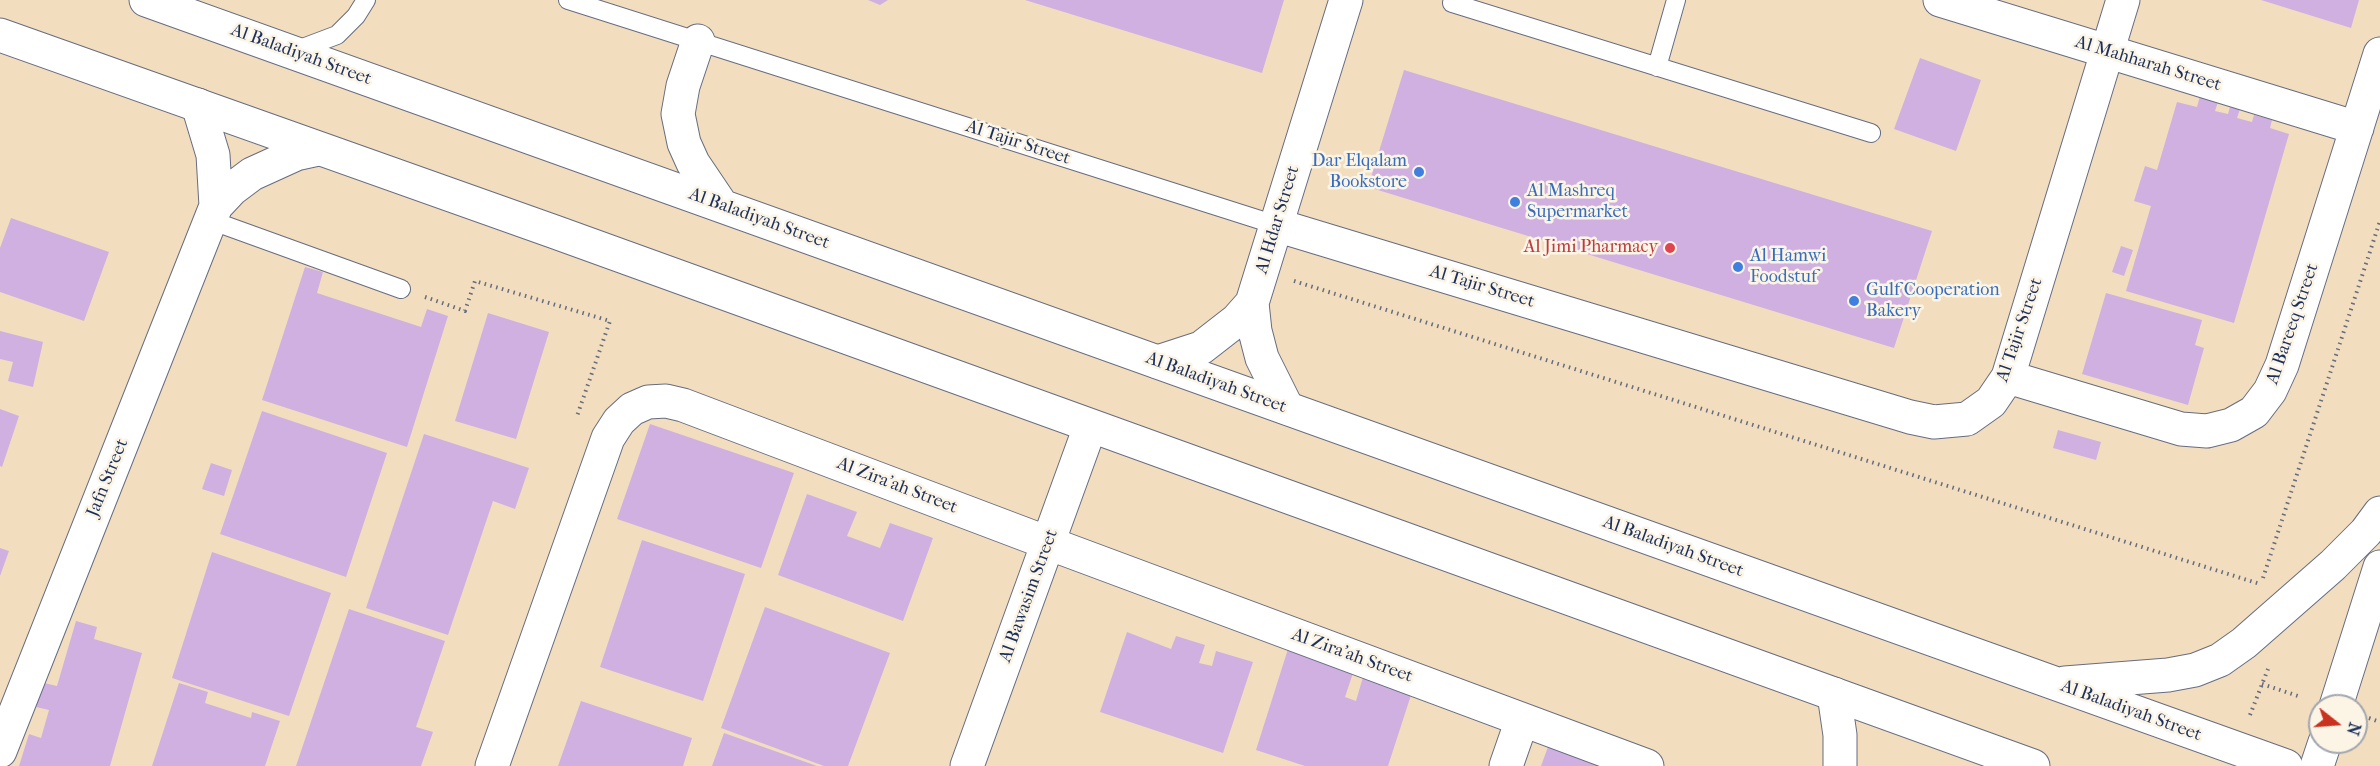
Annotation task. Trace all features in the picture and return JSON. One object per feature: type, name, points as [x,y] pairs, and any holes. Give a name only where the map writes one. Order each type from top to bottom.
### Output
[{"type":"street","name":"Al Baladiyah Street","points":[[146,0],[2286,766]]},
{"type":"street","name":"Al Hdar Street","points":[[1287,408],[1262,358],[1255,331],[1252,303],[1346,0]]},
{"type":"street","name":"Al Mahharah Street","points":[[1940,0],[2357,128]]},
{"type":"street","name":"Al Tajir Street","points":[[1276,225],[1934,422],[1967,419],[1991,402],[2008,377],[2123,0]]},
{"type":"street","points":[[0,35],[2032,766]]},
{"type":"street","points":[[698,41],[683,86],[678,114],[684,143],[693,163],[722,206]]},
{"type":"street","name":"Al Bareeq Street","points":[[2008,377],[2181,429],[2207,431],[2231,425],[2254,412],[2270,391],[2282,364],[2380,54]]},
{"type":"street","name":"Jafn Street","points":[[198,105],[213,155],[213,213]]},
{"type":"street","name":"Jafn Street","points":[[0,751],[213,213],[232,189],[252,174],[296,154],[319,149]]},
{"type":"street","name":"Al Hdar Street","points":[[1158,362],[1201,348],[1237,320],[1252,303]]},
{"type":"street","name":"Al Zira'ah Street","points":[[492,766],[609,438],[619,421],[632,410],[648,402],[666,401],[1647,766]]},
{"type":"street","name":"Al Bawasim Street","points":[[967,766],[1090,427]]},
{"type":"street","points":[[2055,684],[2195,670],[2220,660],[2244,643],[2350,549],[2380,513]]},
{"type":"street","points":[[2325,694],[2380,567]]},
{"type":"street","points":[[1834,694],[1840,735],[1840,766]]},
{"type":"street","points":[[1506,766],[1522,720]]},
{"type":"lane","points":[[291,52],[337,35],[357,16],[366,0]]},
{"type":"lane","name":"Al Tajir Street","points":[[568,0],[1276,225]]},
{"type":"lane","points":[[1657,67],[1676,0]]},
{"type":"lane","points":[[1452,3],[1871,133]]},
{"type":"lane","points":[[213,213],[401,289]]},
{"type":"path","points":[[2261,584],[2380,221]]},
{"type":"path","points":[[1262,271],[2261,584],[2278,613]]},
{"type":"path","points":[[401,289],[465,311],[475,281],[610,321],[573,428],[609,438]]},
{"type":"path","points":[[2236,749],[2271,663]]},
{"type":"path","points":[[2262,684],[2308,698]]},
{"type":"building","points":[[868,0],[888,0],[880,5]]},
{"type":"building","points":[[1025,0],[1284,0],[1262,73]]},
{"type":"building","points":[[2261,0],[2359,0],[2351,28]]},
{"type":"building","points":[[1920,58],[1981,80],[1956,151],[1894,129]]},
{"type":"building","points":[[1404,70],[1932,231],[1894,348],[1368,187]]},
{"type":"building","points":[[2200,96],[2218,102],[2215,111],[2228,114],[2231,103],[2241,106],[2237,118],[2252,122],[2254,115],[2272,120],[2270,128],[2289,134],[2234,323],[2126,291],[2151,206],[2134,201],[2145,166],[2157,170],[2177,102],[2197,107]]},
{"type":"building","points":[[11,218],[109,252],[84,321],[0,292],[0,248]]},
{"type":"building","points":[[2121,246],[2133,250],[2124,276],[2112,272]]},
{"type":"building","points":[[305,267],[323,272],[317,293],[421,327],[427,309],[448,316],[407,447],[262,400]]},
{"type":"building","points":[[2106,293],[2202,320],[2195,345],[2204,348],[2188,405],[2082,374]]},
{"type":"building","points":[[488,313],[549,332],[516,439],[455,421]]},
{"type":"building","points":[[0,331],[43,342],[33,387],[8,381],[13,362],[0,359]]},
{"type":"building","points":[[0,409],[19,416],[2,467],[0,466]]},
{"type":"building","points":[[262,411],[387,453],[346,577],[220,534]]},
{"type":"building","points":[[650,424],[794,473],[761,568],[617,519]]},
{"type":"building","points":[[2058,430],[2101,442],[2096,460],[2053,448]]},
{"type":"building","points":[[424,434],[529,468],[515,509],[493,501],[448,635],[366,608]]},
{"type":"building","points":[[211,463],[232,470],[224,496],[202,489]]},
{"type":"building","points":[[807,494],[857,512],[847,536],[880,548],[890,523],[933,538],[903,621],[778,575]]},
{"type":"building","points":[[642,540],[745,574],[703,701],[600,667]]},
{"type":"building","points":[[0,548],[9,551],[0,576]]},
{"type":"building","points":[[212,552],[331,593],[289,716],[172,678]]},
{"type":"building","points":[[765,607],[890,653],[848,766],[824,766],[721,728]]},
{"type":"building","points":[[349,609],[445,641],[416,727],[433,732],[421,766],[296,766]]},
{"type":"building","points":[[76,621],[97,627],[94,639],[142,653],[110,766],[19,766],[29,734],[41,738],[49,710],[36,707],[44,683],[57,686]]},
{"type":"building","points":[[1127,632],[1171,649],[1176,636],[1205,645],[1199,663],[1212,666],[1216,651],[1253,662],[1223,753],[1100,712]]},
{"type":"building","points":[[1288,649],[1354,670],[1345,697],[1356,701],[1363,677],[1412,692],[1388,766],[1305,766],[1256,750]]},
{"type":"building","points":[[179,683],[208,692],[205,703],[251,718],[252,712],[280,721],[265,766],[152,766]]},
{"type":"building","points":[[581,701],[692,738],[683,766],[558,766]]},
{"type":"building","points":[[724,733],[817,766],[712,766]]},
{"type":"building","points":[[1552,736],[1635,766],[1541,766]]},
{"type":"place","name":"Dar Elqalam Bookstore","points":[[1419,172]]},
{"type":"place","name":"Al Mashreq Supermarket","points":[[1515,202]]},
{"type":"place","name":"Al Jimi Pharmacy","points":[[1670,248]]},
{"type":"place","name":"Al Hamwi Foodstuf","points":[[1738,267]]},
{"type":"place","name":"Gulf Cooperation Bakery","points":[[1854,301]]}]
